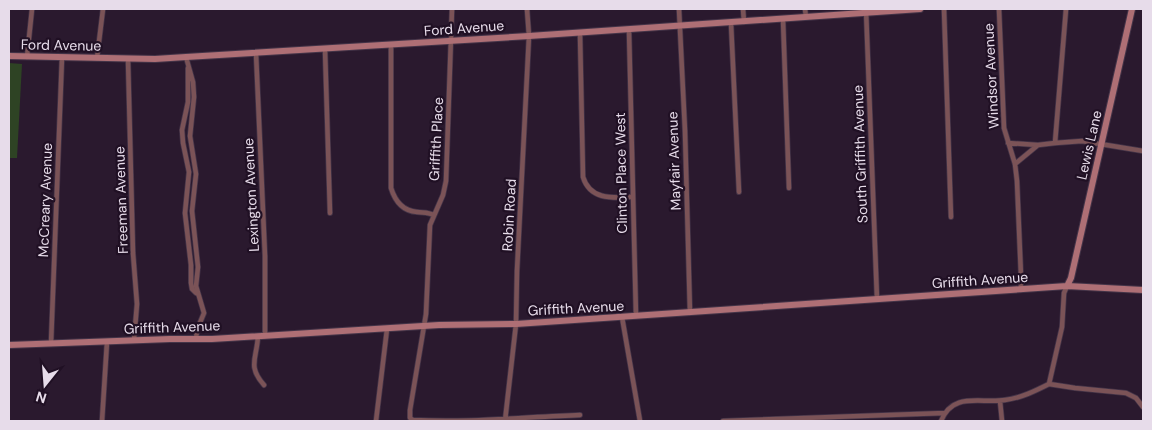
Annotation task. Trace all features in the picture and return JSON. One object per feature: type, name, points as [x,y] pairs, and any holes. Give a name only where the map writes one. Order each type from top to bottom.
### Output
[{"type":"street","points":[[28,57],[32,9]]},
{"type":"street","points":[[96,58],[103,9]]},
{"type":"street","name":"Griffith Place","points":[[452,9],[446,181],[443,195],[430,225],[426,314],[410,410],[411,419],[422,421],[505,420]]},
{"type":"street","name":"Robin Road","points":[[505,420],[516,324],[529,36],[527,9]]},
{"type":"street","name":"Mayfair Avenue","points":[[679,9],[685,131],[690,313]]},
{"type":"street","points":[[743,9],[744,22]]},
{"type":"street","points":[[805,9],[806,17]]},
{"type":"street","name":"Ford Avenue","points":[[9,56],[128,59],[186,58],[731,23],[866,11],[920,9]]},
{"type":"street","points":[[944,9],[951,217]]},
{"type":"street","name":"Windsor Avenue","points":[[999,9],[1003,119],[1008,144],[1015,164],[1021,290]]},
{"type":"street","points":[[1055,143],[1066,9]]},
{"type":"street","name":"Lewis Lane","points":[[1068,286],[1132,9]]},
{"type":"street","name":"South Griffith Avenue","points":[[866,11],[877,299]]},
{"type":"street","points":[[783,19],[789,188]]},
{"type":"street","points":[[731,23],[738,192]]},
{"type":"street","name":"Clinton Place West","points":[[629,30],[636,316]]},
{"type":"street","points":[[580,33],[582,178],[587,187],[595,194],[606,197],[632,197]]},
{"type":"street","points":[[391,45],[391,188],[396,200],[403,208],[433,215]]},
{"type":"street","points":[[325,49],[330,213]]},
{"type":"street","name":"Lexington Avenue","points":[[256,53],[265,256],[265,336]]},
{"type":"street","name":"McCreary Avenue","points":[[51,344],[62,57]]},
{"type":"street","points":[[186,58],[193,82],[194,97],[190,136],[196,174],[192,211],[198,266],[196,286],[204,313],[197,330],[196,339]]},
{"type":"street","name":"Freeman Avenue","points":[[128,59],[133,252],[137,304],[134,340]]},
{"type":"street","points":[[188,67],[188,102],[182,130],[189,172],[185,213],[191,265],[191,283],[192,289],[197,294]]},
{"type":"street","points":[[1008,144],[1038,145],[1082,141],[1143,151]]},
{"type":"street","points":[[1015,164],[1038,145]]},
{"type":"street","points":[[1049,384],[1062,327],[1064,293],[1068,286]]},
{"type":"street","name":"Griffith Avenue","points":[[9,345],[265,336],[424,326],[516,324],[1068,286],[1143,290]]},
{"type":"street","points":[[622,317],[640,421]]},
{"type":"street","points":[[376,421],[387,329]]},
{"type":"street","points":[[258,336],[254,369],[256,377],[264,385]]},
{"type":"street","points":[[102,421],[107,342]]},
{"type":"street","points":[[941,421],[945,412],[965,401],[1000,401],[1021,396],[1049,384],[1126,393],[1136,398],[1143,407]]},
{"type":"street","points":[[1000,401],[1002,421]]},
{"type":"street","points":[[723,421],[945,412]]},
{"type":"street","points":[[505,420],[580,415]]},
{"type":"green space","points":[[9,63],[22,64],[17,158],[9,158]]}]
